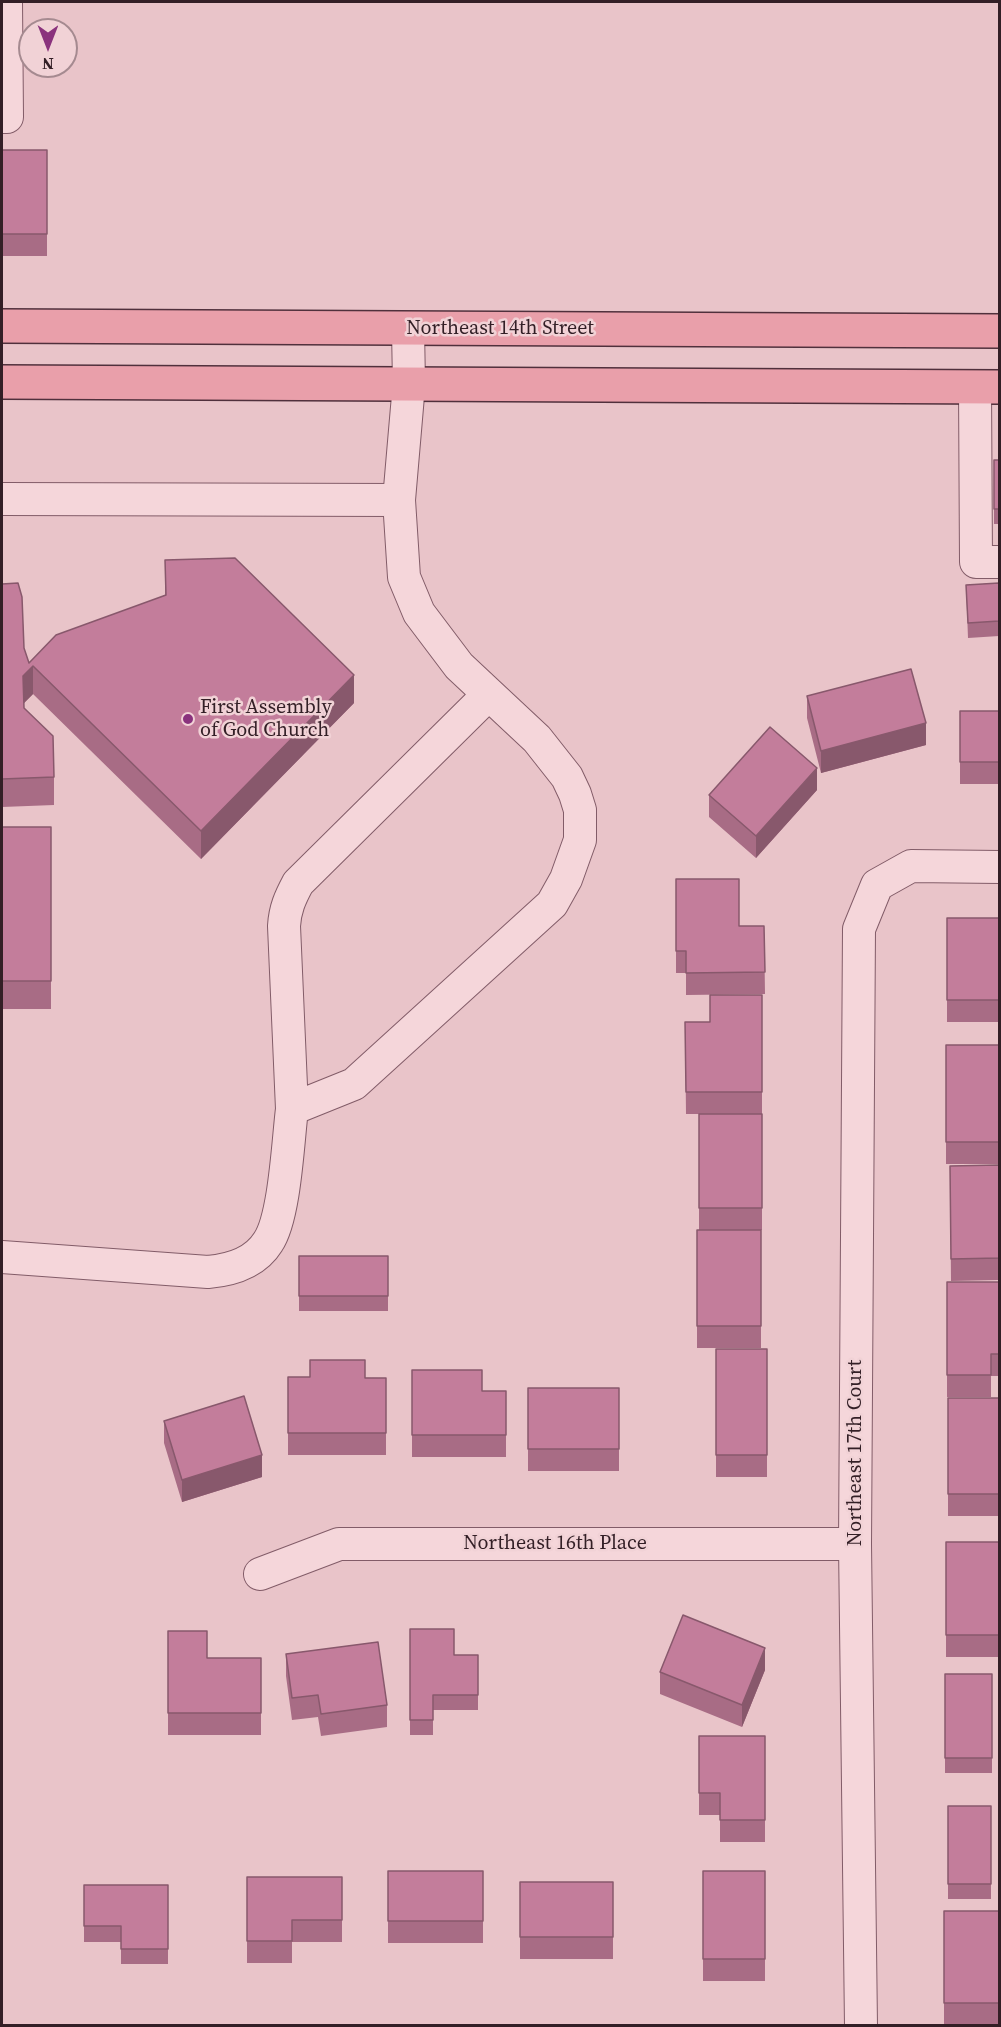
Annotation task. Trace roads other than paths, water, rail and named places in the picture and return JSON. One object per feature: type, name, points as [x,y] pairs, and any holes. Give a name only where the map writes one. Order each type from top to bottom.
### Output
[{"type":"main road","name":"Northeast 14th Street","points":[[2,327],[999,331]]},
{"type":"main road","points":[[2,382],[987,387]]},
{"type":"street","points":[[2,117],[7,117],[6,2]]},
{"type":"street","points":[[292,1109],[354,1084],[552,904],[566,879],[580,840],[580,810],[567,777],[537,739],[459,666],[419,613],[404,577],[399,500],[409,384],[408,329]]},
{"type":"street","points":[[987,387],[976,562],[999,562]]},
{"type":"street","points":[[2,499],[399,500]]},
{"type":"street","points":[[2,1257],[208,1272],[225,1271],[244,1264],[260,1252],[269,1241],[276,1222],[283,1189],[292,1109],[284,926],[285,911],[289,900],[298,883],[489,694]]},
{"type":"street","name":"Northeast 17th Court","points":[[861,2025],[855,1544],[859,929],[877,885],[911,866],[999,867]]},
{"type":"street","name":"Northeast 16th Place","points":[[260,1574],[339,1544],[855,1544]]},
{"type":"place","name":"First Assembly of God Church","points":[[188,719]]}]
